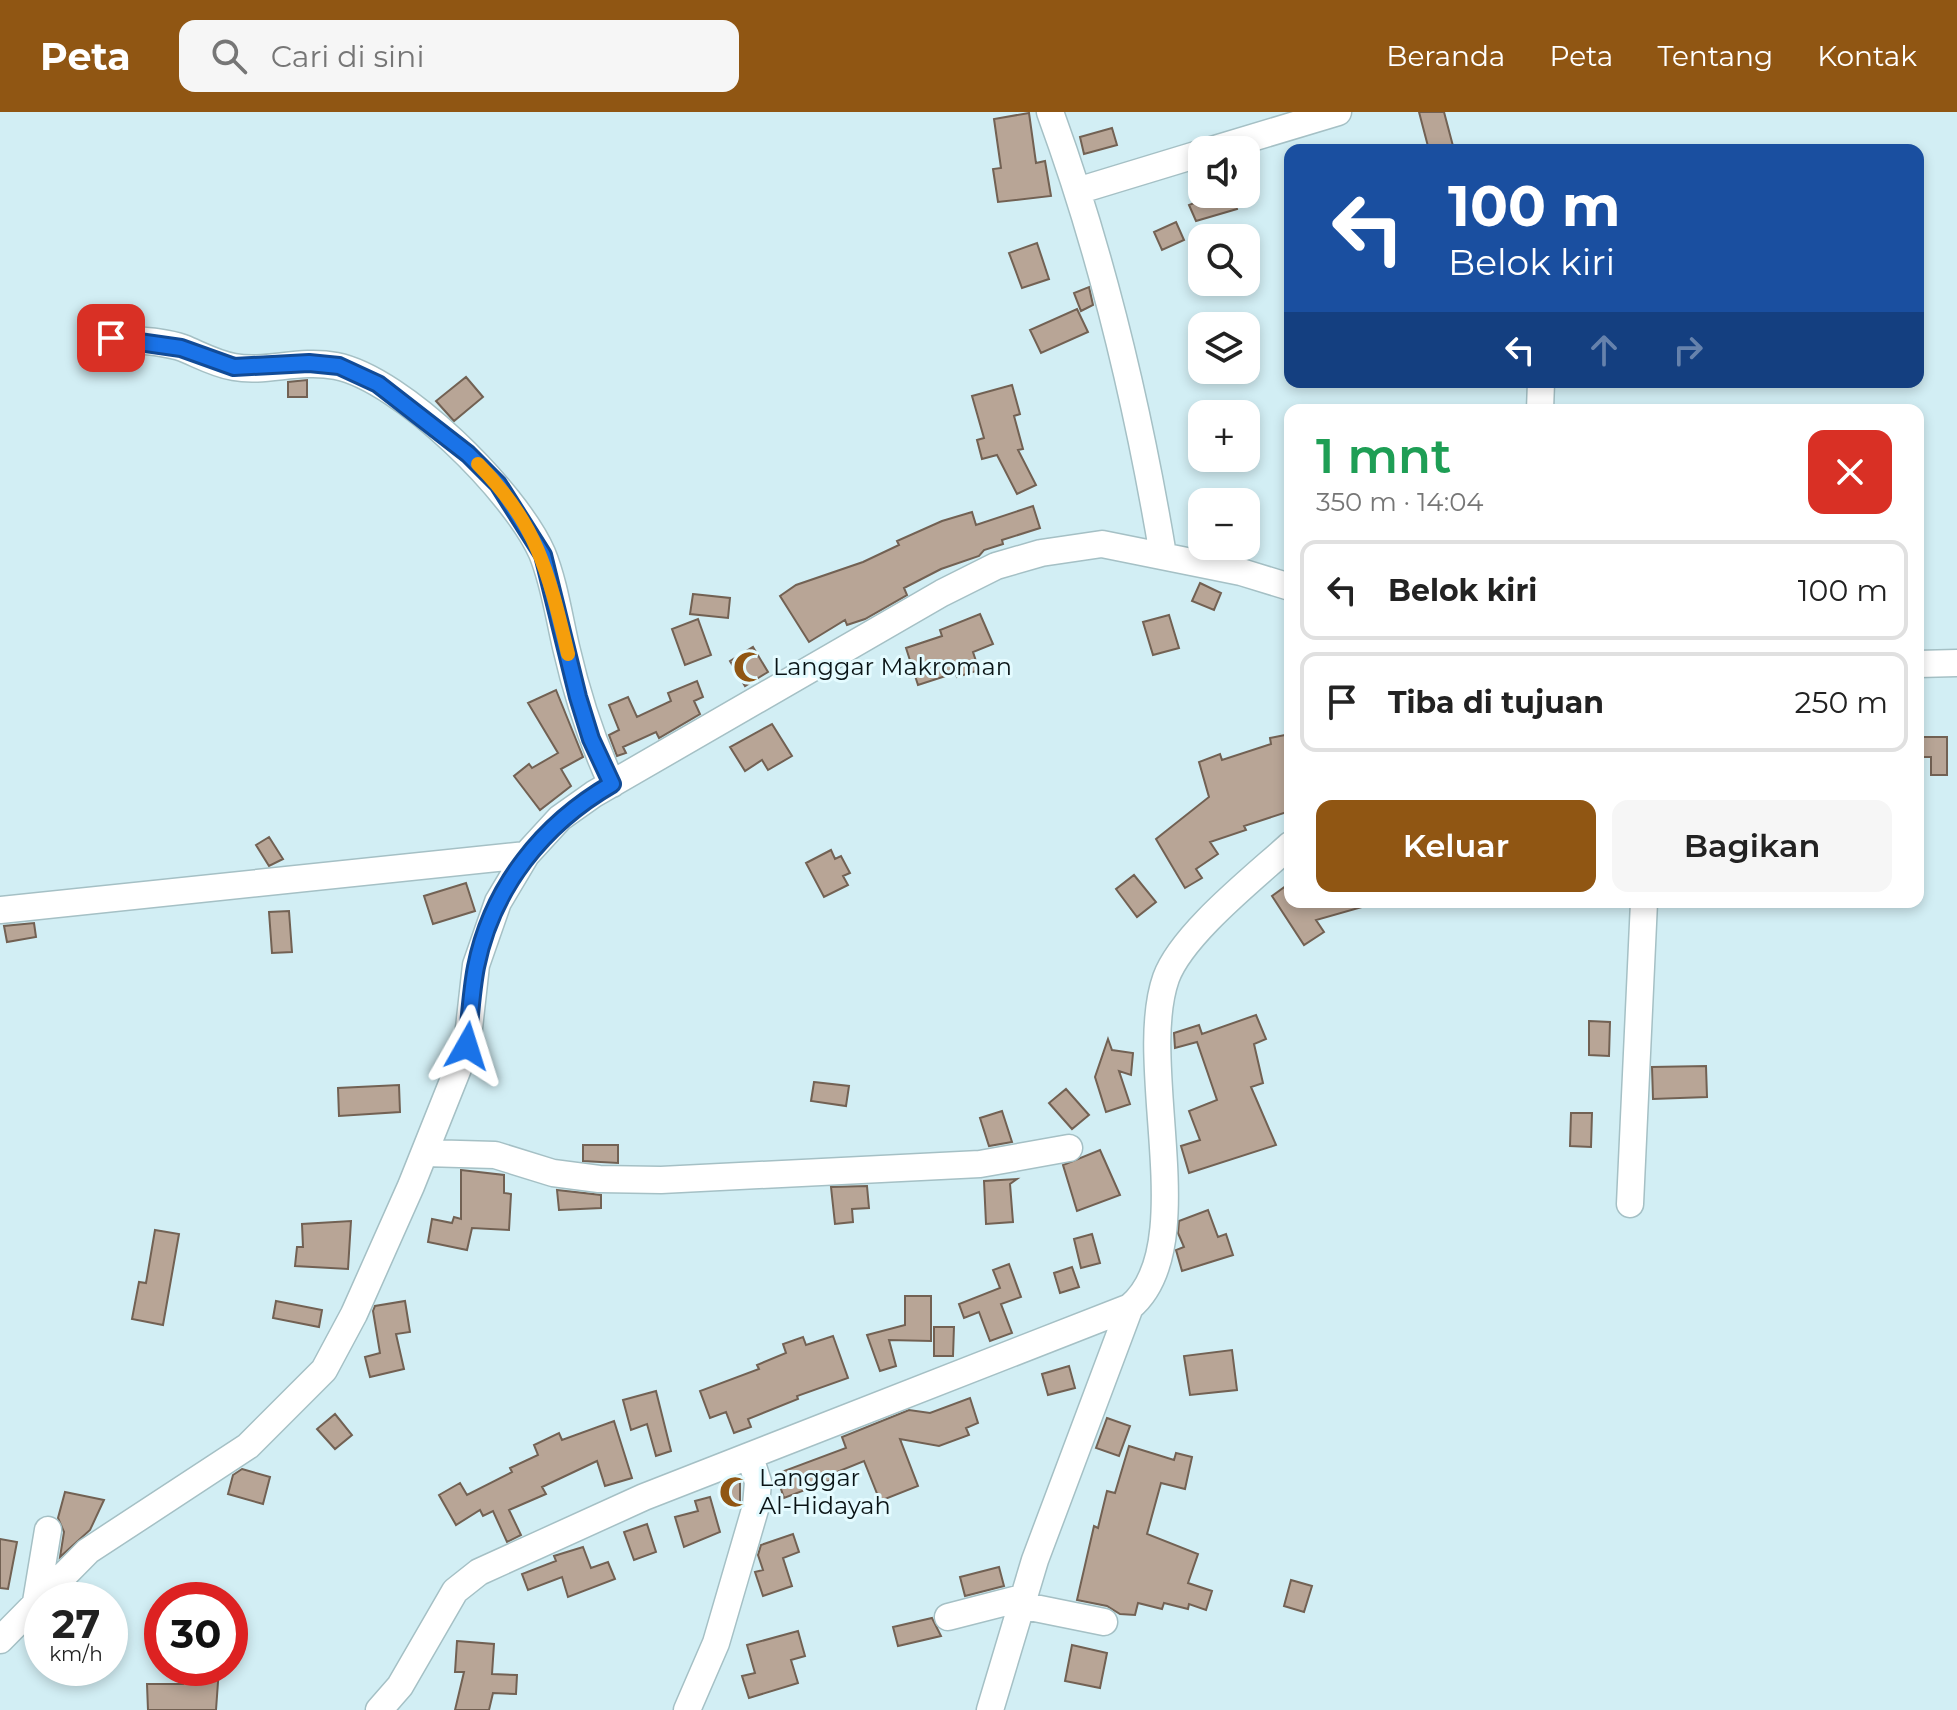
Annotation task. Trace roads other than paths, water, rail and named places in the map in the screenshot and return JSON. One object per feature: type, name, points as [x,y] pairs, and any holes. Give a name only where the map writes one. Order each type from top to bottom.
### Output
[{"type":"street","points":[[1050,112],[1077,191],[1144,443],[1163,555]]},
{"type":"street","points":[[1258,136],[1338,112]]},
{"type":"street","points":[[1077,191],[1188,157]]},
{"type":"street","points":[[111,338],[181,348],[234,367],[309,363],[339,366],[378,384],[468,454],[498,484],[543,555],[582,711],[612,784]]},
{"type":"street","points":[[57,1582],[111,1532],[248,1446],[324,1370],[354,1314],[425,1153],[467,1046],[476,965],[498,902],[526,855],[560,818],[612,784],[942,593],[996,566],[1041,553],[1102,544],[1241,572],[1284,585]]},
{"type":"street","points":[[1924,664],[1957,663]]},
{"type":"street","points":[[990,1710],[1021,1602],[1079,1436],[1130,1307],[1149,1288],[1164,1237],[1158,1048],[1160,1001],[1167,974],[1219,910],[1284,850]]},
{"type":"street","points":[[0,910],[526,855]]},
{"type":"street","points":[[1630,1204],[1644,908]]},
{"type":"street","points":[[425,1153],[495,1155],[553,1173],[588,1178],[661,1180],[980,1164],[1069,1148]]},
{"type":"street","points":[[390,1707],[443,1607],[465,1581],[517,1552],[1130,1307]]},
{"type":"street","points":[[687,1710],[716,1643],[756,1506],[758,1482],[750,1457]]},
{"type":"street","points":[[39,1582],[48,1530]]},
{"type":"street","points":[[948,1617],[1021,1602],[1104,1622]]},
{"type":"street","points":[[0,1640],[24,1615]]},
{"type":"place","name":"Langgar Makroman","points":[[749,667]]},
{"type":"place","name":"Langgar Al-Hidayah","points":[[735,1492]]}]
